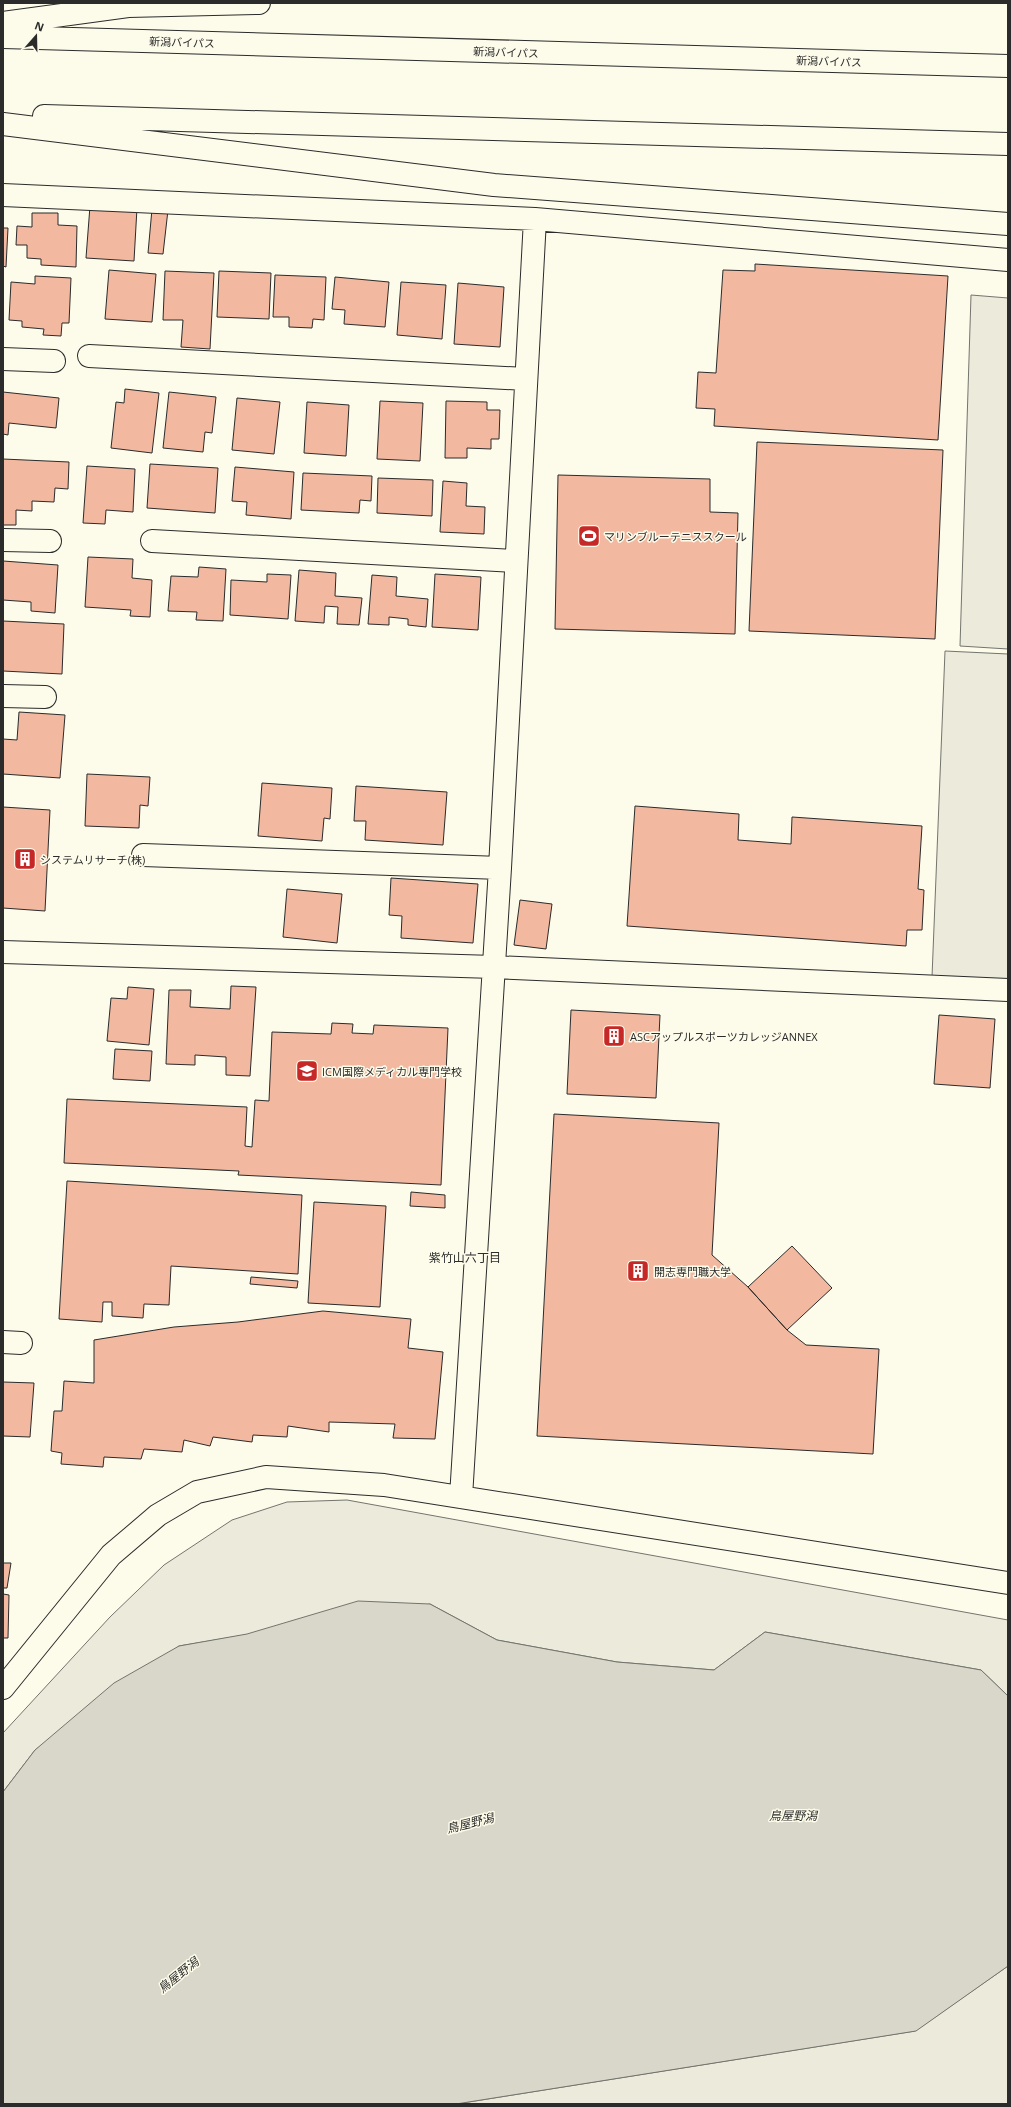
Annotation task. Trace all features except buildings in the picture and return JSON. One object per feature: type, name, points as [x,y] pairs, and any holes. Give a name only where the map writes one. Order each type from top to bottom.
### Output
[{"type":"main road","points":[[3,23],[128,6],[259,3]]},
{"type":"main road","name":"新潟バイパス","points":[[3,37],[1008,66]]},
{"type":"main road","points":[[3,115],[1008,144]]},
{"type":"main road","points":[[3,124],[494,185],[1008,224]]},
{"type":"main road","points":[[3,195],[535,219],[1008,260]]},
{"type":"main road","points":[[461,1497],[500,868],[535,219]]},
{"type":"main road","points":[[89,356],[526,379]]},
{"type":"main road","points":[[3,359],[54,361]]},
{"type":"main road","points":[[3,540],[50,541]]},
{"type":"main road","points":[[152,541],[516,561]]},
{"type":"main road","points":[[3,696],[45,697]]},
{"type":"main road","points":[[143,855],[500,868]]},
{"type":"main road","points":[[3,952],[494,967],[1008,990]]},
{"type":"main road","points":[[3,1688],[111,1554],[158,1515],[197,1492],[266,1477],[384,1484],[1008,1583]]},
{"type":"shaded area","points":[[971,295],[1008,298],[1008,649],[960,646]]},
{"type":"shaded area","points":[[945,651],[1008,654],[1008,980],[932,977]]},
{"type":"shaded area","points":[[347,1500],[1008,1620],[1008,1696],[981,1670],[765,1632],[714,1670],[617,1662],[497,1640],[430,1604],[179,1646],[35,1750],[3,1792],[3,1733],[110,1617],[164,1565],[232,1520],[287,1502]]},
{"type":"shaded area","points":[[1008,1966],[1008,2104],[456,2104],[915,2031]]},
{"type":"water","name":"鳥屋野潟","points":[[358,1601],[430,1604],[497,1640],[617,1662],[714,1670],[765,1632],[981,1670],[1008,1696],[1008,1966],[916,2031],[456,2104],[3,2104],[3,1792],[35,1750],[114,1683],[179,1646],[247,1634]]},
{"type":"place","name":"マリンブルーテニススクール","points":[[589,536]]},
{"type":"place","name":"システムリサーチ(株)","points":[[25,859]]},
{"type":"place","name":"ASCアップルスポーツカレッジANNEX","points":[[614,1036]]},
{"type":"place","name":"ICM国際メディカル専門学校","points":[[307,1071]]},
{"type":"place","name":"開志専門職大学","points":[[638,1271]]},
{"type":"district","name":"紫竹山六丁目","points":[[465,1257]]}]
